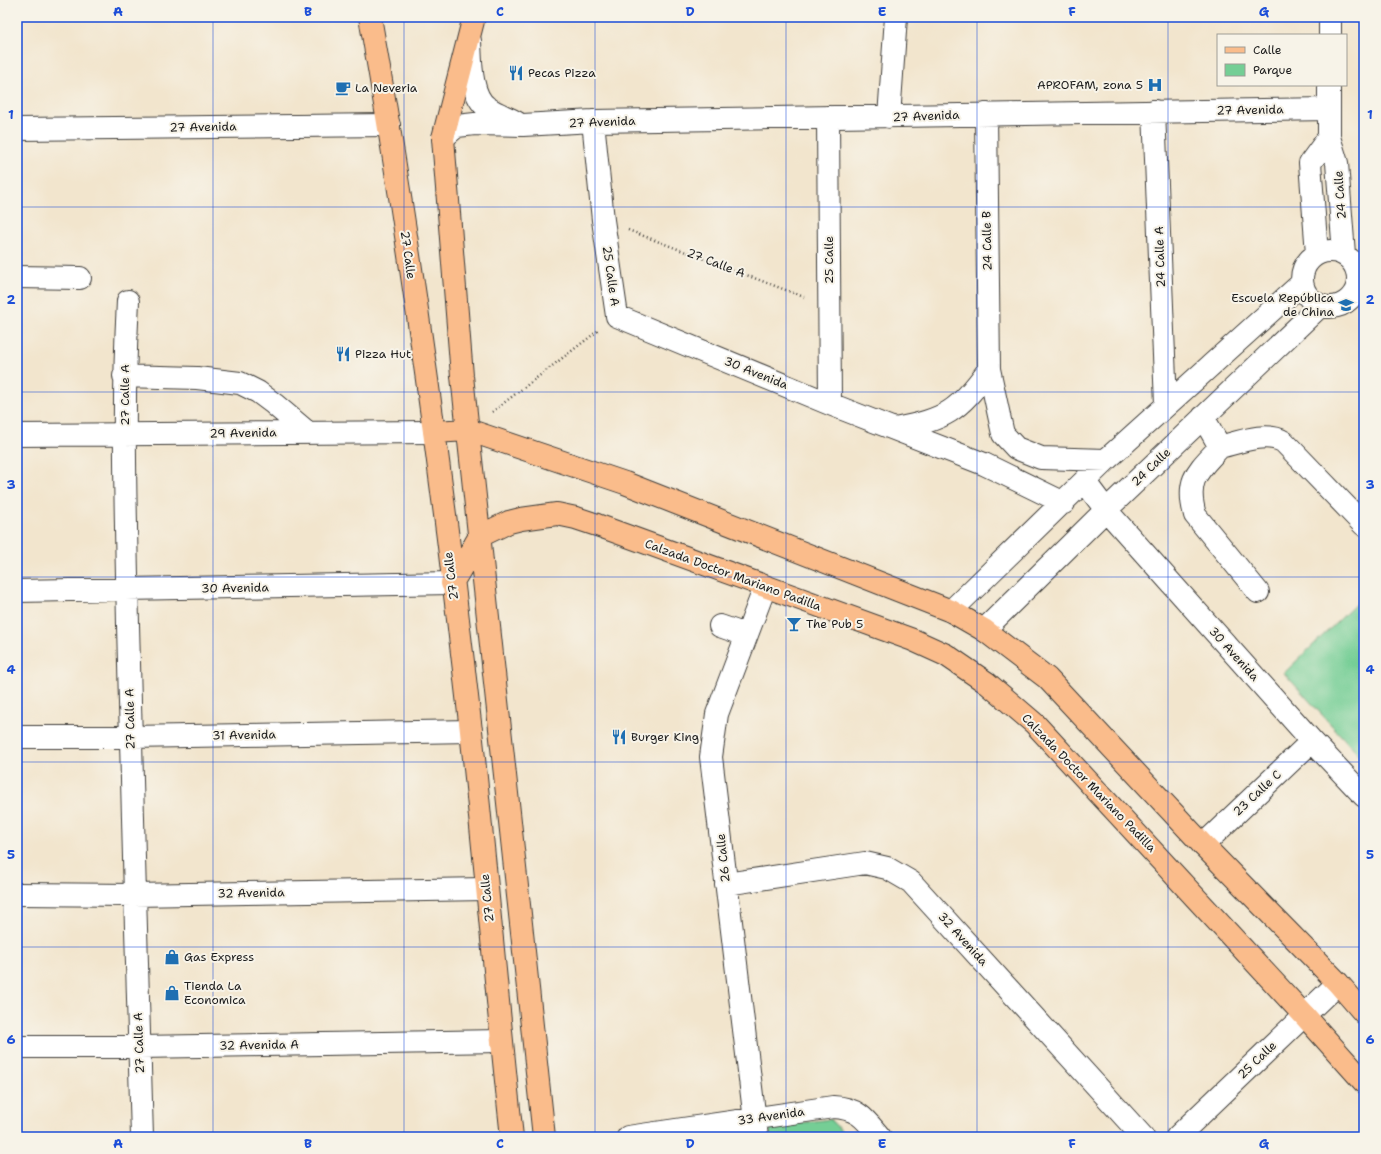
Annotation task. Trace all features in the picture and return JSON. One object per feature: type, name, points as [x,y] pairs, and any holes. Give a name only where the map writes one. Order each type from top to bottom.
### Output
[{"type":"main road","name":"27 Calle","points":[[370,17],[389,125],[434,432],[471,731],[501,1041],[512,1137]]},
{"type":"main road","points":[[472,27],[442,138],[456,315],[544,1137]]},
{"type":"main road","points":[[468,430],[624,483],[951,611],[984,630],[1047,678],[1202,845],[1338,983],[1364,1013]]},
{"type":"main road","name":"29 Avenida","points":[[434,432],[468,430]]},
{"type":"main road","name":"Calzada Doctor Mariano Padilla","points":[[480,536],[521,519],[557,514],[563,515],[597,524],[765,587],[914,640],[946,654],[987,683],[1035,724],[1364,1082]]},
{"type":"main road","points":[[452,583],[480,536]]},
{"type":"street","points":[[889,117],[896,17]]},
{"type":"street","points":[[1330,17],[1330,34]]},
{"type":"street","name":"27 Avenida","points":[[472,27],[472,76],[479,98],[487,108],[523,125]]},
{"type":"street","name":"24 Calle","points":[[1329,86],[1329,137],[1337,163],[1354,259]]},
{"type":"street","name":"27 Avenida","points":[[442,138],[457,126],[475,124],[523,125],[593,121],[1329,109]]},
{"type":"street","name":"24 Calle A","points":[[1154,111],[1166,404]]},
{"type":"street","name":"24 Calle B","points":[[986,114],[989,369],[1003,434],[1016,448],[1041,458],[1106,460]]},
{"type":"street","name":"25 Calle","points":[[828,117],[830,404]]},
{"type":"street","name":"25 Calle A","points":[[593,121],[603,220],[617,316]]},
{"type":"street","name":"27 Avenida","points":[[17,129],[389,125]]},
{"type":"street","points":[[1317,254],[1310,163],[1329,137]]},
{"type":"street","points":[[1330,250],[1354,259],[1359,275],[1358,285],[1360,294],[1341,306],[1330,308],[1320,306],[1308,297],[1302,283],[1304,268],[1309,260],[1317,254],[1330,250]]},
{"type":"street","points":[[17,277],[80,278]]},
{"type":"street","points":[[951,611],[1064,503],[1106,460],[1166,404],[1302,283]]},
{"type":"street","name":"27 Calle A","points":[[128,301],[124,376],[130,737],[142,1137]]},
{"type":"street","name":"24 Calle","points":[[984,630],[1106,510],[1320,306]]},
{"type":"street","name":"30 Avenida","points":[[617,316],[830,404],[984,464],[1064,503]]},
{"type":"street","points":[[895,430],[924,423],[949,414],[971,394],[989,369]]},
{"type":"street","points":[[124,376],[197,378],[240,383],[269,400],[307,432]]},
{"type":"street","points":[[1203,417],[1220,446]]},
{"type":"street","name":"29 Avenida","points":[[17,435],[434,432]]},
{"type":"street","points":[[1258,592],[1195,515],[1192,503],[1194,476],[1220,446],[1268,437],[1279,438],[1364,525]]},
{"type":"street","name":"30 Avenida","points":[[1085,482],[1106,510],[1312,741],[1364,796]]},
{"type":"street","name":"30 Avenida","points":[[17,591],[452,583]]},
{"type":"street","name":"26 Calle","points":[[756,1127],[711,757],[717,714],[765,587]]},
{"type":"street","points":[[720,626],[746,635]]},
{"type":"street","name":"31 Avenida","points":[[17,737],[130,737],[471,731]]},
{"type":"street","name":"23 Calle C","points":[[1202,845],[1312,741]]},
{"type":"street","name":"32 Avenida","points":[[726,884],[865,863],[887,868],[911,882],[1143,1137]]},
{"type":"street","name":"32 Avenida","points":[[17,894],[134,894],[486,889]]},
{"type":"street","name":"25 Calle","points":[[1177,1137],[1338,983]]},
{"type":"street","name":"32 Avenida A","points":[[17,1046],[140,1047],[501,1041]]},
{"type":"street","name":"33 Avenida","points":[[628,1137],[756,1127],[833,1107],[848,1108],[866,1120],[880,1137]]},
{"type":"path","name":"27 Calle A","points":[[603,220],[829,307]]},
{"type":"path","name":"25 Calle A","points":[[468,430],[617,316]]},
{"type":"green space","points":[[1364,596],[1364,761],[1284,673]]},
{"type":"green space","points":[[830,1119],[847,1137],[770,1137],[769,1127]]},
{"type":"place","name":"Pecas Pizza","points":[[516,73]]},
{"type":"place","name":"APROFAM, zona 5","points":[[1155,85]]},
{"type":"place","name":"La Neveria","points":[[343,88]]},
{"type":"place","name":"Escuela República de China","points":[[1346,305]]},
{"type":"place","name":"Pizza Hut","points":[[343,354]]},
{"type":"place","name":"The Pub 5","points":[[794,624]]},
{"type":"place","name":"Burger King","points":[[619,737]]},
{"type":"place","name":"Gas Express","points":[[172,957]]},
{"type":"place","name":"Tienda La Economica","points":[[172,993]]}]
